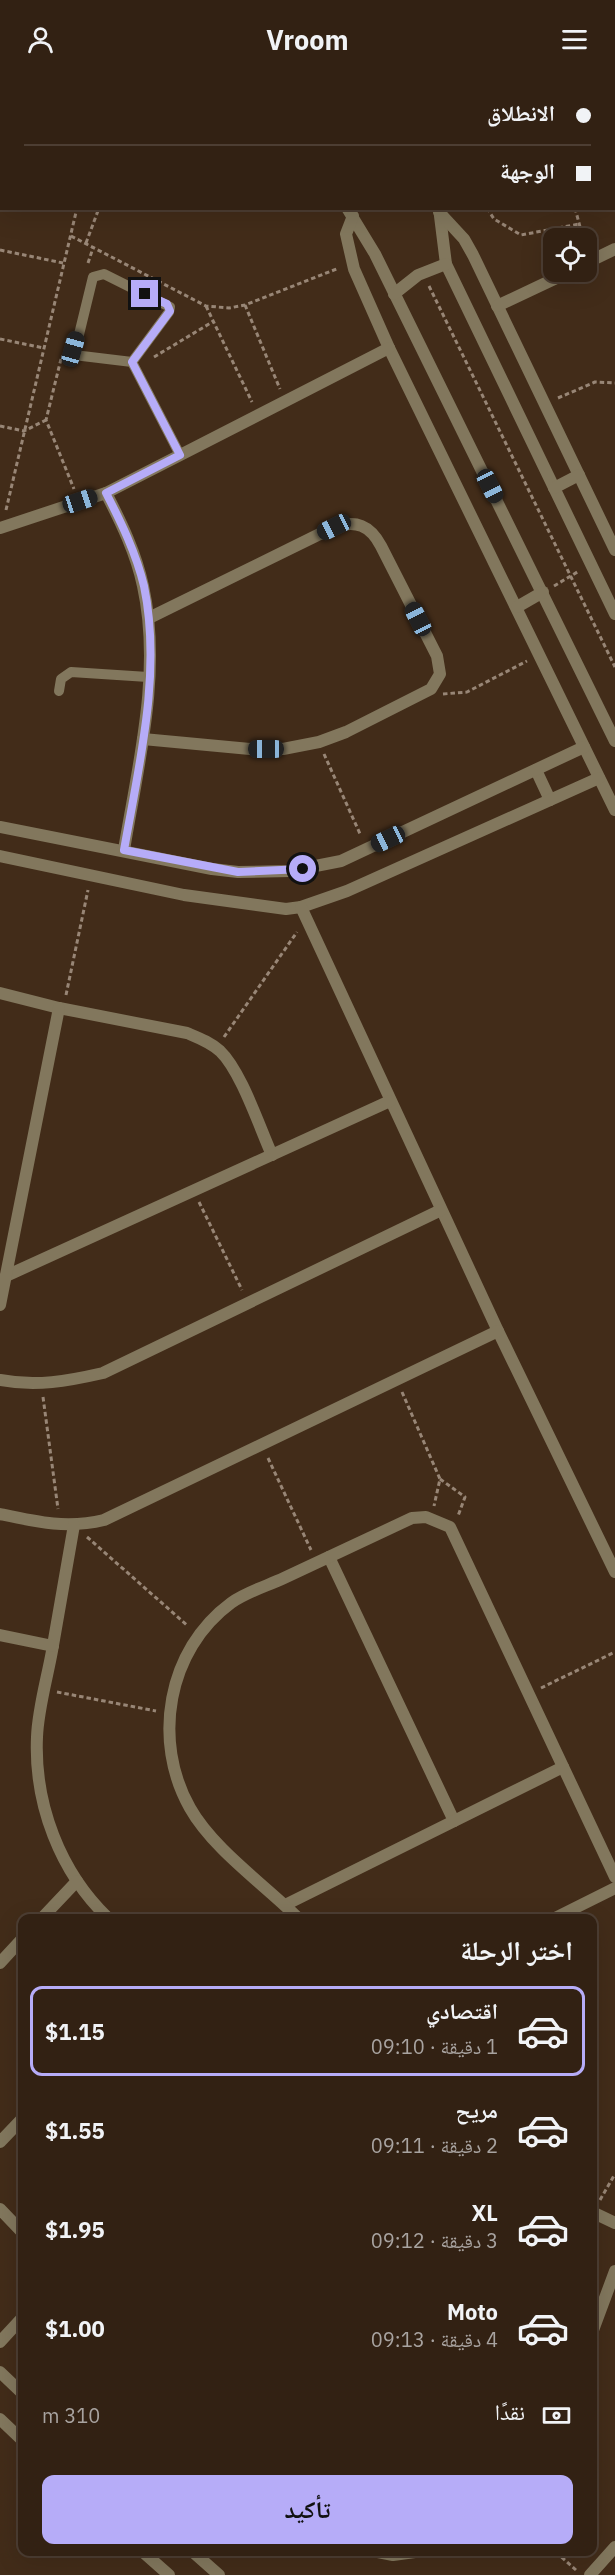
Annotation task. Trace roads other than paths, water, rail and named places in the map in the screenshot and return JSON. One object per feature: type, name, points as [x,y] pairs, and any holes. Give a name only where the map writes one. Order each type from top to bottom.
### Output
[{"type":"street","points":[[439,210],[446,264],[615,614]]},
{"type":"street","points":[[439,210],[464,239],[474,255],[544,404],[612,535],[615,550]]},
{"type":"street","points":[[350,212],[346,234],[352,263],[389,348],[615,810]]},
{"type":"street","points":[[350,212],[548,589],[615,741]]},
{"type":"street","points":[[597,258],[615,249]]},
{"type":"street","points":[[394,294],[418,275],[446,264]]},
{"type":"street","points":[[497,306],[548,282]]},
{"type":"street","points":[[1,528],[106,493],[389,348]]},
{"type":"street","points":[[554,488],[579,475]]},
{"type":"street","points":[[106,493],[134,553],[149,618],[148,678],[143,739],[124,850]]},
{"type":"street","points":[[143,739],[250,749],[283,749],[319,742],[346,732],[431,689],[440,674],[437,656],[374,533],[362,525],[348,523],[334,527],[149,618]]},
{"type":"street","points":[[517,607],[548,589]]},
{"type":"street","points":[[0,827],[212,869],[264,873],[316,867],[341,861],[584,747]]},
{"type":"street","points":[[536,770],[550,800]]},
{"type":"street","points":[[0,856],[184,895],[261,907],[286,909],[302,907],[347,891],[599,778]]},
{"type":"street","points":[[302,907],[305,920],[390,1101],[615,1572]]},
{"type":"street","points":[[0,993],[61,1008],[188,1033],[217,1049],[233,1067],[272,1155]]},
{"type":"street","points":[[0,1305],[61,1008]]},
{"type":"street","points":[[6,1276],[390,1101]]},
{"type":"street","points":[[0,1380],[60,1383],[103,1373],[441,1209]]},
{"type":"street","points":[[0,1514],[60,1526],[104,1520],[498,1330]]},
{"type":"street","points":[[294,1914],[214,1839],[191,1809],[175,1774],[168,1737],[171,1698],[183,1662],[199,1635],[231,1603],[412,1518],[426,1517],[439,1520],[452,1529],[615,1877]]},
{"type":"street","points":[[74,1525],[37,1736],[39,1780],[48,1823],[65,1863],[89,1900],[104,1914]]},
{"type":"street","points":[[329,1557],[454,1821]]},
{"type":"street","points":[[0,1635],[53,1646]]},
{"type":"street","points":[[285,1905],[563,1767]]},
{"type":"street","points":[[46,1914],[77,1881]]},
{"type":"street","points":[[563,1914],[615,1888]]},
{"type":"street","points":[[0,1963],[18,1943]]},
{"type":"street","points":[[0,2142],[18,2123]]},
{"type":"street","points":[[0,2210],[18,2228]]},
{"type":"street","points":[[597,2214],[615,2223]]},
{"type":"street","points":[[597,2320],[615,2271]]},
{"type":"street","points":[[0,2342],[18,2322]]},
{"type":"street","points":[[0,2372],[18,2389]]},
{"type":"street","points":[[0,2419],[18,2436]]},
{"type":"street","points":[[591,2574],[615,2547]]},
{"type":"street","points":[[148,2556],[169,2575]]},
{"type":"street","points":[[198,2556],[219,2575]]},
{"type":"lane","points":[[99,274],[104,274],[170,307],[134,365],[74,355],[93,277],[99,274]]},
{"type":"lane","points":[[134,365],[180,455]]},
{"type":"lane","points":[[59,691],[61,679],[71,672],[148,678]]}]
